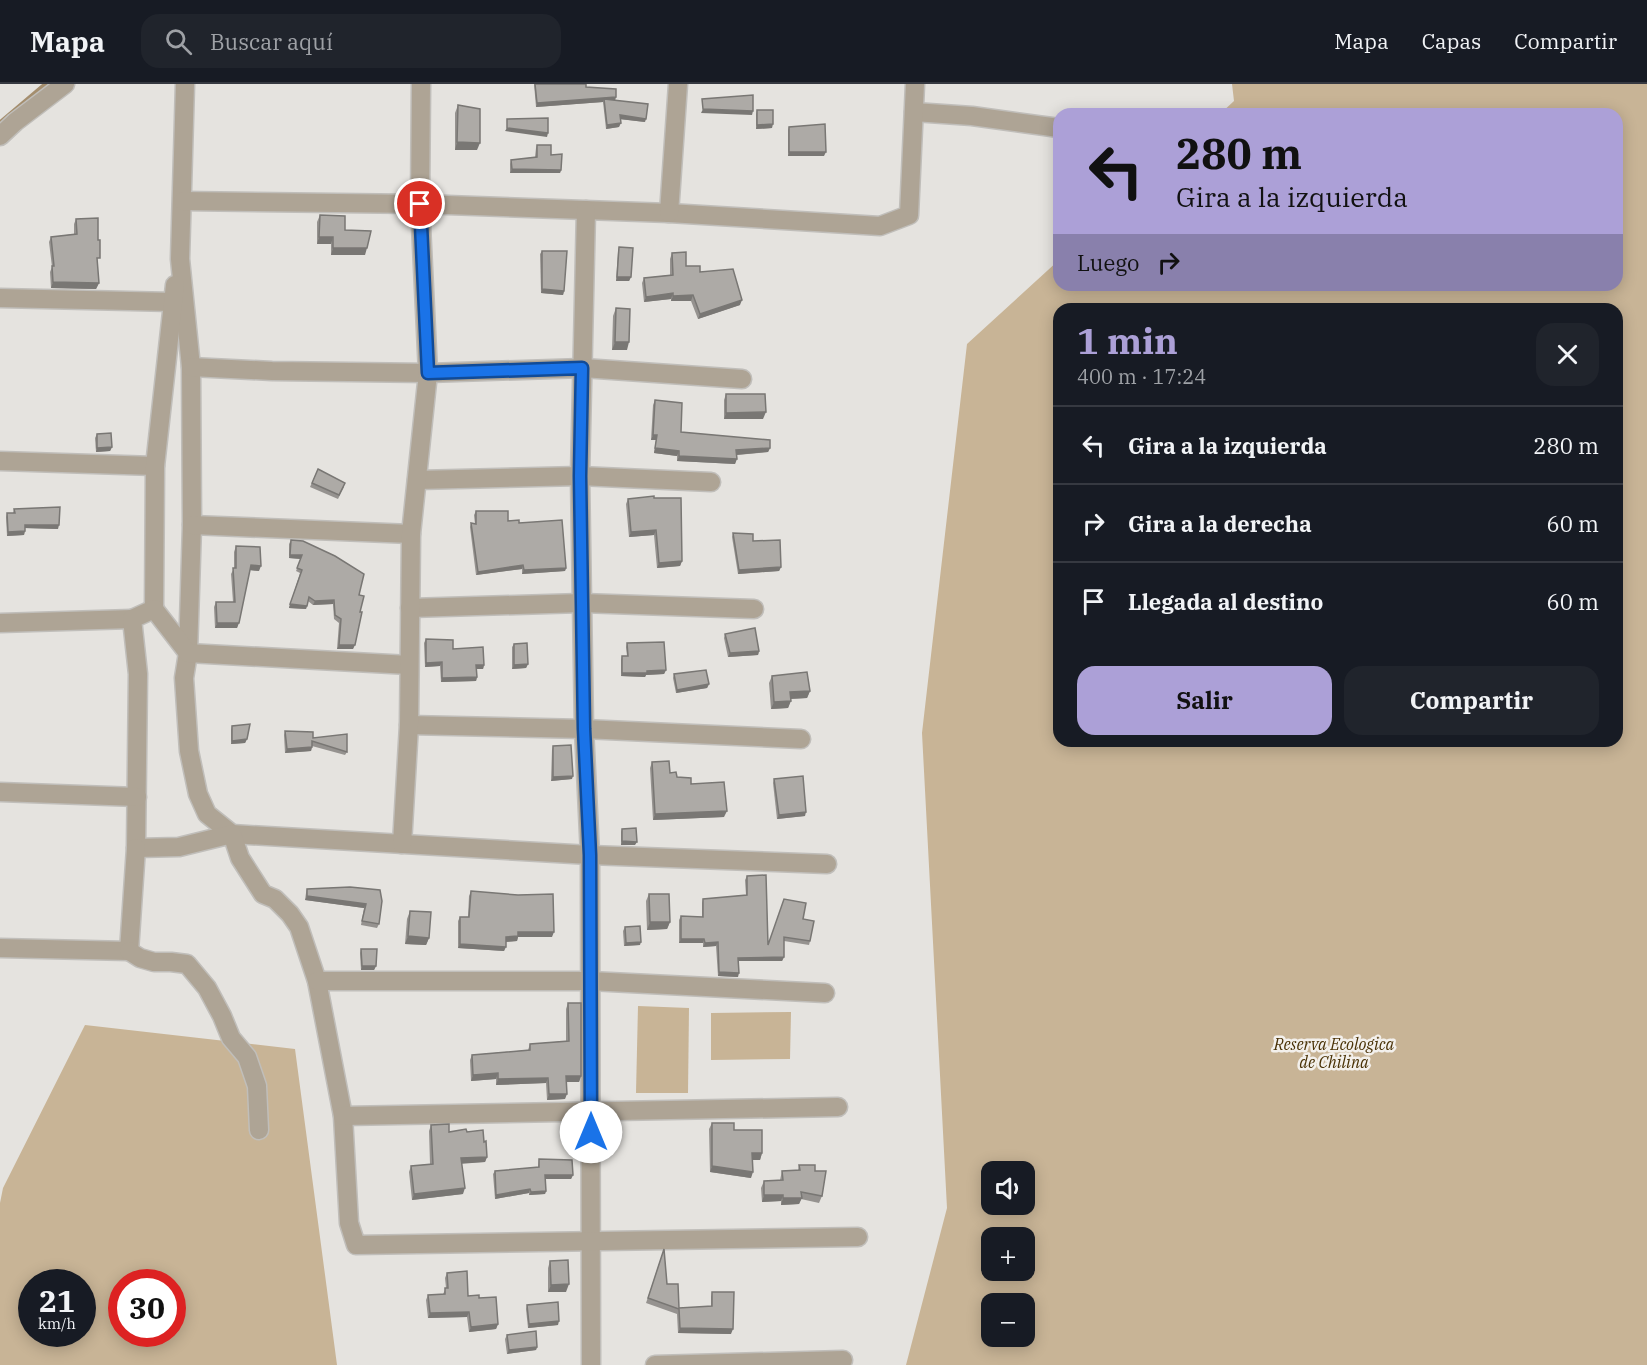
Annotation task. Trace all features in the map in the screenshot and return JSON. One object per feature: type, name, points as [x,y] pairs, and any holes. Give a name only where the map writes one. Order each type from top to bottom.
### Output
[{"type":"street","points":[[0,136],[64,84]]},
{"type":"street","points":[[185,84],[180,259],[155,466],[154,609],[188,653],[410,665]]},
{"type":"street","points":[[402,844],[410,665],[411,534],[428,373],[420,204],[421,84]]},
{"type":"street","points":[[669,213],[678,84]]},
{"type":"street","points":[[183,201],[420,204],[669,213],[880,226],[909,215],[915,84]]},
{"type":"street","points":[[914,112],[972,116],[1053,127]]},
{"type":"street","points":[[586,210],[580,476],[584,729],[590,855],[591,1365]]},
{"type":"street","points":[[180,259],[192,367],[192,525],[188,653],[184,678],[189,752],[198,794],[207,814],[232,834],[240,858],[262,894],[275,898],[299,927],[317,981],[343,1116],[350,1223],[356,1245],[858,1237]]},
{"type":"street","points":[[0,298],[173,302]]},
{"type":"street","points":[[192,367],[272,371],[428,373],[582,368],[742,380]]},
{"type":"street","points":[[0,461],[155,466]]},
{"type":"street","points":[[417,480],[580,476],[711,482]]},
{"type":"street","points":[[192,525],[411,534]]},
{"type":"street","points":[[410,608],[582,603],[754,609]]},
{"type":"street","points":[[0,623],[132,619],[154,609]]},
{"type":"street","points":[[129,951],[137,797],[138,674],[132,619]]},
{"type":"street","points":[[408,724],[801,739]]},
{"type":"street","points":[[0,792],[137,797]]},
{"type":"street","points":[[136,848],[179,847],[232,834],[590,855],[827,864]]},
{"type":"street","points":[[0,948],[129,951],[140,958],[154,962],[187,964],[207,988],[231,1038],[247,1057],[256,1086],[259,1130]]},
{"type":"street","points":[[317,981],[590,981],[825,993]]},
{"type":"street","points":[[343,1116],[838,1107]]},
{"type":"street","points":[[655,1365],[843,1360]]},
{"type":"green space","name":"Reserva Ecologica de Chilina","points":[[1232,84],[1647,84],[1647,1365],[906,1365],[947,1208],[922,733],[967,344],[1053,265],[1053,291],[1623,291],[1623,108],[1226,108],[1234,101]]},
{"type":"green space","points":[[638,1006],[689,1008],[688,1093],[636,1093]]},
{"type":"green space","points":[[791,1012],[790,1059],[711,1060],[711,1013]]},
{"type":"green space","points":[[85,1025],[295,1049],[337,1365],[0,1365],[0,1203],[3,1188]]},
{"type":"building","points":[[535,84],[586,84],[586,87],[616,89],[616,97],[537,103]]},
{"type":"building","points":[[753,95],[753,111],[703,109],[702,99]]},
{"type":"building","points":[[604,99],[648,104],[646,119],[620,115],[621,123],[607,125]]},
{"type":"building","points":[[458,105],[480,109],[480,143],[457,142]]},
{"type":"building","points":[[757,110],[773,110],[773,124],[757,125]]},
{"type":"building","points":[[548,118],[548,133],[507,128],[507,119]]},
{"type":"building","points":[[825,124],[826,152],[789,152],[789,127]]},
{"type":"building","points":[[537,145],[551,145],[551,155],[562,154],[561,170],[512,169],[511,160],[537,157]]},
{"type":"building","points":[[320,215],[345,216],[345,230],[371,231],[367,248],[333,248],[333,237],[319,237]]},
{"type":"building","points":[[98,218],[99,283],[53,282],[51,237],[77,234],[76,219]]},
{"type":"building","points":[[619,247],[633,248],[631,277],[617,277]]},
{"type":"building","points":[[542,251],[567,251],[564,291],[542,289]]},
{"type":"building","points":[[686,252],[686,266],[700,266],[700,272],[733,269],[742,300],[700,314],[693,295],[673,296],[673,293],[646,297],[644,278],[673,275],[672,253]]},
{"type":"building","points":[[616,308],[630,309],[629,342],[615,342]]},
{"type":"building","points":[[726,394],[765,394],[766,412],[726,413]]},
{"type":"building","points":[[655,400],[682,403],[681,432],[770,440],[770,448],[736,450],[737,459],[679,456],[679,451],[655,448],[657,435],[653,435]]},
{"type":"building","points":[[111,433],[112,447],[97,448],[97,434]]},
{"type":"building","points":[[318,469],[345,483],[339,495],[312,483]]},
{"type":"building","points":[[654,496],[654,498],[681,498],[682,561],[659,563],[656,530],[631,532],[628,499]]},
{"type":"building","points":[[60,507],[59,525],[25,525],[25,531],[8,532],[7,513],[15,513],[14,509]]},
{"type":"building","points":[[476,511],[508,511],[508,521],[519,520],[519,523],[562,520],[566,568],[524,570],[523,565],[478,572],[471,523],[476,524]]},
{"type":"building","points":[[733,533],[753,534],[753,541],[780,540],[781,567],[739,570]]},
{"type":"building","points":[[291,540],[303,541],[335,556],[364,574],[359,595],[364,596],[360,612],[362,612],[355,645],[339,645],[341,619],[335,615],[334,600],[315,601],[309,597],[307,606],[290,604],[302,570],[297,568],[302,555],[290,555]]},
{"type":"building","points":[[236,546],[260,547],[261,566],[251,565],[239,623],[217,623],[216,602],[235,602],[233,568],[236,568]]},
{"type":"building","points":[[755,628],[759,651],[730,653],[725,634]]},
{"type":"building","points":[[426,639],[453,640],[453,649],[483,647],[484,665],[476,665],[477,677],[442,678],[442,662],[426,663]]},
{"type":"building","points":[[664,642],[666,670],[622,673],[622,656],[628,656],[627,643]]},
{"type":"building","points":[[527,643],[528,664],[514,665],[514,644]]},
{"type":"building","points":[[706,670],[709,684],[677,690],[674,674]]},
{"type":"building","points":[[807,672],[810,691],[790,692],[791,701],[774,702],[772,676]]},
{"type":"building","points":[[250,724],[247,739],[232,741],[232,726]]},
{"type":"building","points":[[285,731],[313,732],[313,738],[347,734],[347,752],[312,741],[312,747],[287,749]]},
{"type":"building","points":[[571,745],[573,776],[553,777],[553,746]]},
{"type":"building","points":[[669,761],[670,773],[676,772],[677,777],[691,778],[691,784],[724,782],[727,811],[655,814],[652,762]]},
{"type":"building","points":[[803,776],[806,812],[779,815],[774,779]]},
{"type":"building","points":[[636,828],[637,842],[622,841],[622,829]]},
{"type":"building","points":[[766,875],[768,945],[784,899],[806,903],[803,919],[814,921],[810,941],[784,937],[784,957],[738,958],[739,973],[719,972],[718,942],[705,943],[704,939],[681,939],[681,916],[703,917],[703,899],[747,895],[747,876]]},
{"type":"building","points":[[350,887],[380,890],[382,901],[379,924],[362,921],[366,904],[307,896],[307,889]]},
{"type":"building","points":[[471,891],[518,895],[553,894],[554,932],[518,932],[518,936],[506,937],[506,947],[460,944],[460,917],[469,917]]},
{"type":"building","points":[[649,894],[669,894],[670,922],[650,922]]},
{"type":"building","points":[[410,911],[431,912],[429,938],[408,936]]},
{"type":"building","points":[[640,926],[641,942],[626,943],[625,927]]},
{"type":"building","points":[[361,949],[377,949],[376,966],[362,966]]},
{"type":"building","points":[[568,1003],[581,1003],[581,1076],[566,1076],[567,1094],[549,1094],[548,1078],[498,1079],[498,1073],[473,1075],[472,1055],[530,1050],[530,1044],[569,1041]]},
{"type":"building","points":[[712,1123],[734,1123],[734,1130],[762,1130],[762,1153],[752,1153],[753,1172],[712,1166]]},
{"type":"building","points":[[449,1124],[449,1132],[466,1129],[467,1132],[483,1130],[487,1157],[461,1158],[465,1188],[414,1194],[411,1166],[433,1164],[431,1125]]},
{"type":"building","points":[[539,1159],[572,1160],[573,1175],[545,1175],[546,1191],[531,1192],[530,1189],[496,1195],[495,1171],[539,1167]]},
{"type":"building","points":[[799,1165],[815,1165],[815,1171],[826,1171],[822,1196],[801,1192],[802,1198],[764,1195],[764,1181],[783,1180],[782,1171],[800,1170]]},
{"type":"building","points":[[664,1249],[667,1284],[678,1284],[679,1308],[712,1306],[712,1292],[734,1292],[733,1329],[680,1328],[679,1309],[648,1298]]},
{"type":"building","points":[[568,1260],[569,1284],[551,1285],[550,1261]]},
{"type":"building","points":[[467,1271],[468,1296],[496,1297],[498,1324],[471,1327],[469,1312],[430,1313],[428,1295],[445,1294],[445,1288],[448,1288],[447,1273]]},
{"type":"building","points":[[558,1302],[559,1321],[529,1324],[527,1305]]},
{"type":"building","points":[[536,1331],[537,1347],[509,1350],[507,1335]]},
{"type":"waterway","points":[[0,123],[46,84]]},
{"type":"route","points":[[420,204],[428,373],[582,368],[580,476],[584,729],[590,855],[591,1132]]}]
